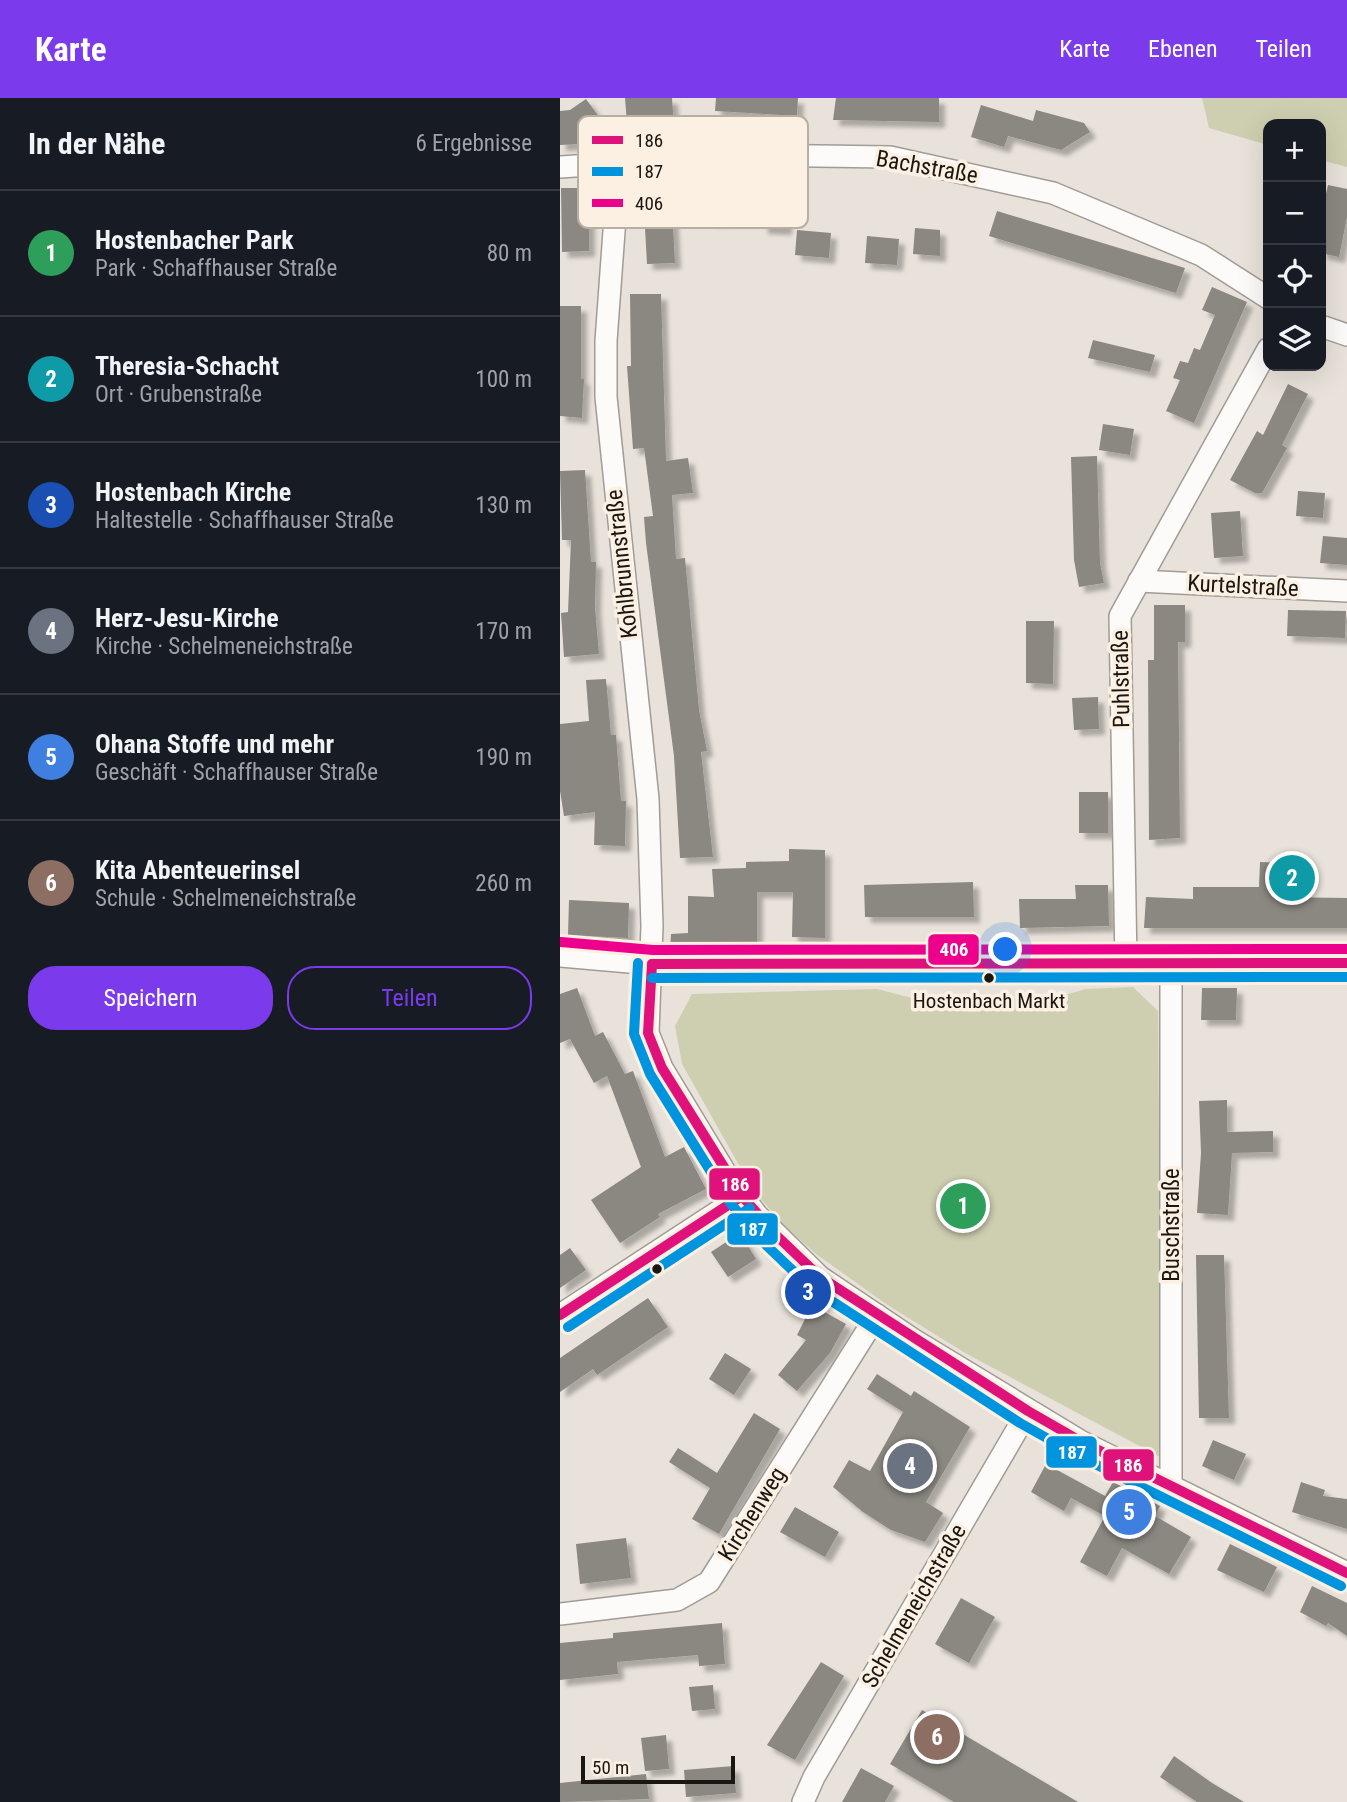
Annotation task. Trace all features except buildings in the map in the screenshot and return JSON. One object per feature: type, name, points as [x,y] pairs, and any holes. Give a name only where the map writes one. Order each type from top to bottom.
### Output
[{"type":"street","name":"Bachstraße","points":[[808,156],[890,157],[1053,193],[1201,255],[1263,295]]},
{"type":"street","name":"Bachstraße","points":[[560,167],[578,166]]},
{"type":"street","name":"Kohlbrunnstraße","points":[[614,228],[606,341],[606,397],[648,799],[652,964],[647,1017],[653,1049],[742,1196],[777,1236],[820,1277],[1028,1411],[1171,1487],[1347,1573]]},
{"type":"street","points":[[1326,328],[1347,335]]},
{"type":"street","name":"Puhlstraße","points":[[1126,963],[1120,616],[1263,358]]},
{"type":"street","name":"Kurtelstraße","points":[[1139,581],[1347,591]]},
{"type":"street","points":[[560,956],[652,964],[1347,963]]},
{"type":"street","name":"Buschstraße","points":[[1171,964],[1171,1487]]},
{"type":"street","points":[[560,1315],[742,1196]]},
{"type":"street","name":"Kirchenweg","points":[[560,1614],[677,1601],[709,1582],[877,1315]]},
{"type":"street","name":"Schelmeneichstraße","points":[[803,1802],[814,1777],[1028,1411]]},
{"type":"green space","points":[[1202,98],[1347,98],[1347,167],[1326,161],[1326,119],[1263,119],[1263,144],[1209,128]]},
{"type":"green space","points":[[1133,987],[1158,1011],[1162,1458],[965,1353],[886,1304],[816,1254],[782,1224],[752,1188],[682,1064],[675,1026],[692,994],[877,989],[931,1003],[1058,997],[1086,989]]},
{"type":"transit line","name":"406","points":[[561,942],[653,950],[1347,949]]},
{"type":"transit line","name":"187","points":[[638,963],[634,1034],[650,1074],[731,1204],[767,1246],[810,1287],[1020,1423],[1075,1454],[1341,1586]]},
{"type":"transit line","name":"186","points":[[652,964],[1347,963]]},
{"type":"transit line","name":"186","points":[[652,964],[648,1033],[662,1068],[742,1196],[777,1236],[820,1277],[1028,1411],[1082,1442],[1347,1573]]},
{"type":"transit line","name":"187","points":[[652,978],[1347,977]]},
{"type":"transit line","name":"186","points":[[560,1315],[742,1196]]},
{"type":"transit line","name":"187","points":[[568,1327],[750,1208]]},
{"type":"place","name":"Theresia-Schacht","points":[[1292,878]]},
{"type":"place","name":"Hostenbach Markt","points":[[989,978]]},
{"type":"place","name":"Hostenbacher Park","points":[[963,1206]]},
{"type":"place","name":"Hostenbach Kirche","points":[[808,1292]]},
{"type":"place","name":"Herz-Jesu-Kirche","points":[[910,1466]]},
{"type":"place","name":"Ohana Stoffe und mehr","points":[[1129,1512]]},
{"type":"place","name":"Kita Abenteuerinsel","points":[[937,1737]]}]
